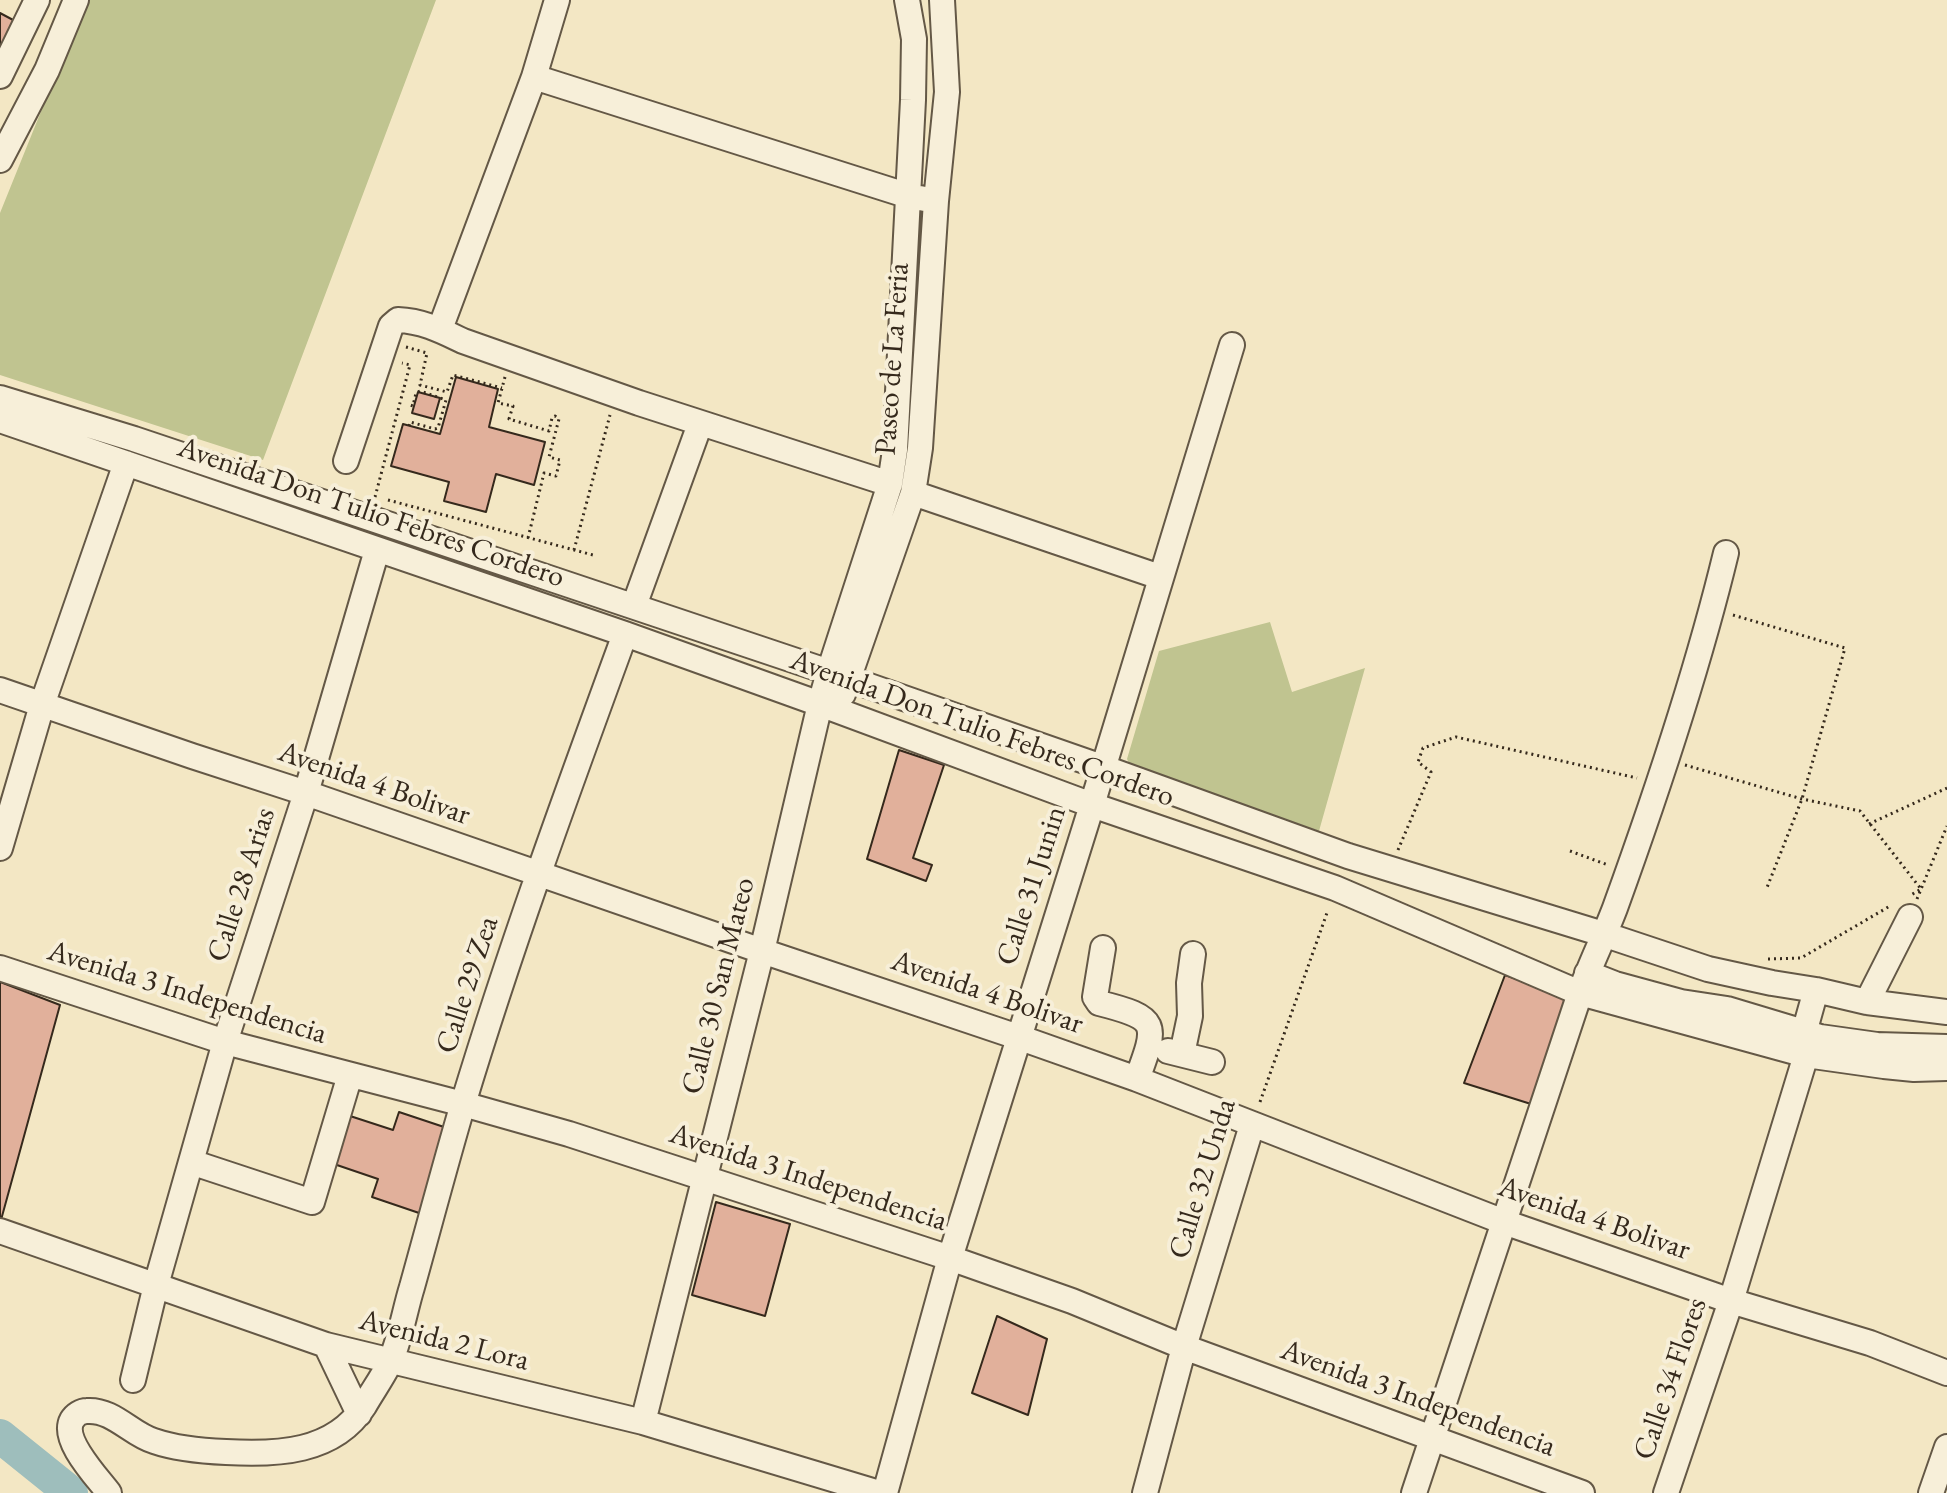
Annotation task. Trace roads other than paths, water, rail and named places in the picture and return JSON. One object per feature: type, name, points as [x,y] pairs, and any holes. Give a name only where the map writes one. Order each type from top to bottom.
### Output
[{"type":"street","points":[[0,76],[37,0]]},
{"type":"street","points":[[0,160],[47,70],[76,0]]},
{"type":"street","points":[[440,329],[534,77],[557,0]]},
{"type":"street","name":"Paseo de La Feria","points":[[890,484],[895,450],[909,196],[914,39],[907,0]]},
{"type":"street","name":"Paseo de La Feria","points":[[838,675],[913,493],[920,448],[936,201],[947,92],[942,0]]},
{"type":"street","points":[[534,77],[909,196],[936,201]]},
{"type":"street","points":[[346,461],[391,326],[398,320],[411,320],[700,424],[890,484],[838,675]]},
{"type":"street","name":"Calle 31 Junin","points":[[882,1493],[950,1258],[1232,345]]},
{"type":"street","name":"Avenida Don Tulio Febres Cordero","points":[[0,398],[134,439],[838,675],[1348,856],[1708,969],[1867,1002],[1947,1012]]},
{"type":"street","name":"Avenida Don Tulio Febres Cordero","points":[[0,420],[625,634],[1092,805],[1335,888],[1584,983],[1899,1068],[1947,1068]]},
{"type":"street","points":[[634,606],[700,424]]},
{"type":"street","points":[[0,848],[42,705],[126,463]]},
{"type":"street","points":[[913,493],[1160,577]]},
{"type":"street","name":"Calle 28 Arias","points":[[133,1380],[156,1285],[225,1042],[306,793],[377,550]]},
{"type":"street","points":[[1414,1493],[1584,983],[1613,912],[1666,759],[1699,656],[1726,553]]},
{"type":"street","name":"Calle 29 Zea","points":[[359,1414],[391,1362],[463,1104],[537,874],[625,634]]},
{"type":"street","name":"Calle 30 San Mateo","points":[[643,1422],[762,951],[838,675]]},
{"type":"street","name":"Avenida 4 Bolivar","points":[[0,690],[1018,1037],[1137,1079],[1504,1222],[1731,1301],[1870,1343],[1947,1373]]},
{"type":"street","points":[[1867,1002],[1910,917]]},
{"type":"street","points":[[1103,948],[1095,997],[1099,1003],[1138,1014],[1148,1023],[1150,1047],[1137,1079]]},
{"type":"street","points":[[1182,1054],[1190,1016],[1189,983],[1193,954]]},
{"type":"street","name":"Avenida 3 Independencia","points":[[0,968],[225,1042],[569,1134],[950,1258],[1582,1493]]},
{"type":"street","name":"Calle 34 Flores","points":[[1666,1493],[1731,1301],[1805,1044],[1816,990]]},
{"type":"street","points":[[1805,1044],[1820,1037],[1877,1045],[1947,1047]]},
{"type":"street","points":[[1150,1047],[1212,1062]]},
{"type":"street","points":[[191,1162],[312,1202],[350,1075]]},
{"type":"street","name":"Calle 32 Unda","points":[[1145,1493],[1184,1347],[1252,1125]]},
{"type":"street","name":"Avenida 2 Lora","points":[[0,1231],[326,1345],[643,1422],[882,1493]]},
{"type":"street","points":[[109,1493],[75,1447],[70,1435],[70,1423],[75,1415],[86,1411],[99,1413],[117,1420],[150,1441],[196,1451],[261,1454],[315,1445],[342,1430],[359,1414],[326,1345]]},
{"type":"street","points":[[1931,1493],[1947,1447]]},
{"type":"waterway","points":[[0,1436],[71,1493]]}]
